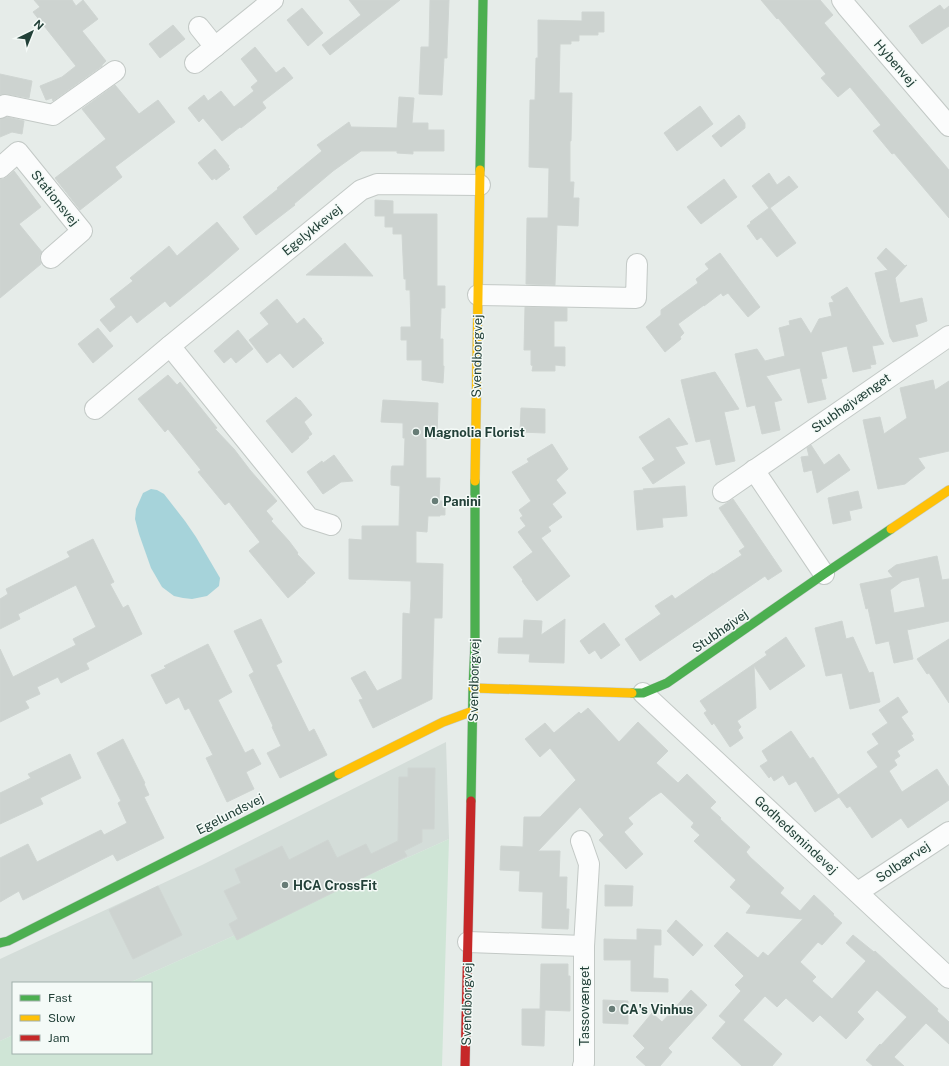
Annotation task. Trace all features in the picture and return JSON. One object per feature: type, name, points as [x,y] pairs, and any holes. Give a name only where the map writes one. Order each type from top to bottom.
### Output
[{"type":"main road","name":"Svendborgvej","points":[[465,1066],[475,642],[474,533],[483,0]]},
{"type":"main road","name":"Stubhøjvej","points":[[473,688],[643,693],[667,683],[824,574],[949,490]]},
{"type":"main road","name":"Egelundsvej","points":[[0,943],[443,722],[473,711]]},
{"type":"street","points":[[195,63],[273,0]]},
{"type":"street","name":"Hybenvej","points":[[842,0],[949,126]]},
{"type":"street","points":[[199,27],[215,47]]},
{"type":"street","points":[[0,108],[6,105],[53,115],[115,71]]},
{"type":"street","name":"Stationsvej","points":[[0,168],[18,152],[82,231],[51,258]]},
{"type":"street","name":"Egelykkevej","points":[[95,409],[361,190],[377,184],[480,185]]},
{"type":"street","points":[[478,295],[636,298],[637,264]]},
{"type":"street","name":"Stubhøjvænget","points":[[723,492],[949,336]]},
{"type":"street","points":[[170,346],[309,518],[331,525]]},
{"type":"street","points":[[754,470],[824,574]]},
{"type":"street","name":"Godhedsmindevej","points":[[643,693],[949,978]]},
{"type":"street","name":"Solbærvej","points":[[858,893],[949,832]]},
{"type":"street","name":"Tassovænget","points":[[581,841],[589,864],[584,946],[584,1063],[582,1066]]},
{"type":"street","name":"Tassovænget","points":[[468,942],[584,946]]},
{"type":"shaded area","points":[[446,742],[449,839],[131,982],[12,982],[12,1035],[0,1041],[0,959],[202,865]]},
{"type":"green space","points":[[449,839],[442,1066],[0,1066],[0,1041],[12,1035],[12,1054],[152,1054],[152,982],[131,982]]},
{"type":"water","points":[[151,489],[157,490],[164,494],[185,521],[220,578],[219,586],[207,596],[192,599],[174,596],[162,587],[151,568],[135,519],[136,509],[143,493]]},
{"type":"building","points":[[34,0],[72,0],[76,6],[83,0],[98,19],[82,31],[106,61],[102,66],[53,101],[52,98],[46,100],[40,86],[62,77],[76,66],[33,12],[40,7]]},
{"type":"building","points":[[349,0],[400,0],[330,55],[322,45],[361,15]]},
{"type":"building","points":[[430,0],[449,0],[447,58],[444,58],[442,95],[419,94],[421,47],[429,47]]},
{"type":"building","points":[[761,0],[820,0],[833,15],[824,23],[949,170],[949,218],[894,153],[892,154],[873,131],[881,125],[850,87],[838,97],[821,78],[826,74]]},
{"type":"building","points":[[940,5],[944,10],[949,6],[949,26],[922,44],[909,26]]},
{"type":"building","points":[[302,8],[323,33],[308,46],[287,20]]},
{"type":"building","points":[[582,12],[604,12],[604,32],[598,32],[598,35],[579,35],[579,41],[571,41],[571,44],[560,44],[559,93],[572,93],[570,182],[574,182],[573,198],[579,198],[578,226],[557,225],[555,285],[526,284],[527,218],[548,218],[549,168],[529,167],[530,100],[535,100],[536,58],[538,58],[538,20],[582,21]]},
{"type":"building","points":[[173,25],[185,39],[160,58],[149,44]]},
{"type":"building","points":[[255,47],[276,73],[284,67],[293,78],[262,102],[266,108],[222,141],[203,118],[199,122],[188,108],[204,95],[208,101],[221,91],[234,107],[254,91],[251,87],[258,81],[241,59]]},
{"type":"building","points":[[0,74],[32,81],[29,98],[7,94],[0,95]]},
{"type":"building","points":[[115,85],[139,114],[158,100],[175,122],[115,167],[122,177],[80,210],[55,178],[106,139],[82,109]]},
{"type":"building","points":[[399,97],[414,98],[412,123],[428,123],[428,130],[444,130],[444,151],[413,151],[413,154],[397,153],[397,151],[361,151],[333,171],[294,204],[295,205],[256,235],[243,217],[322,151],[317,145],[349,122],[351,127],[397,128]]},
{"type":"building","points":[[700,106],[713,124],[677,151],[664,133]]},
{"type":"building","points":[[739,115],[745,123],[745,128],[721,147],[712,136]]},
{"type":"building","points":[[7,117],[24,121],[22,134],[12,132],[0,137],[0,119]]},
{"type":"building","points":[[215,149],[230,169],[216,180],[215,178],[212,180],[198,163]]},
{"type":"building","points":[[14,171],[41,207],[19,224],[42,252],[40,255],[41,264],[0,298],[0,179],[7,177]]},
{"type":"building","points":[[769,173],[777,185],[789,176],[798,187],[770,208],[796,243],[777,257],[761,237],[757,240],[747,226],[769,208],[752,186]]},
{"type":"building","points":[[724,179],[737,197],[701,224],[687,207]]},
{"type":"building","points":[[375,200],[393,201],[393,214],[437,214],[437,286],[445,286],[445,308],[441,308],[440,339],[443,339],[443,383],[422,380],[422,360],[407,360],[407,340],[401,340],[401,327],[411,327],[410,290],[406,290],[406,279],[404,279],[402,234],[393,234],[393,227],[385,227],[385,216],[375,216]]},
{"type":"building","points":[[217,222],[239,249],[170,307],[165,301],[137,323],[131,315],[110,332],[100,320],[116,307],[110,299],[133,281],[130,278],[169,246],[177,256]]},
{"type":"building","points":[[345,243],[373,276],[306,275]]},
{"type":"building","points":[[886,248],[905,266],[907,265],[895,278],[900,303],[922,298],[927,321],[915,325],[918,336],[893,342],[890,337],[875,273],[888,270],[877,258]]},
{"type":"building","points":[[720,253],[760,307],[748,317],[728,293],[723,296],[721,293],[678,324],[684,333],[680,337],[681,339],[665,352],[646,327],[661,315],[661,310],[698,283],[696,279],[709,269],[705,264]]},
{"type":"building","points":[[847,287],[884,344],[872,346],[876,364],[870,365],[871,368],[853,372],[847,346],[821,352],[827,378],[821,379],[826,399],[808,403],[800,368],[766,376],[782,400],[774,402],[780,430],[762,434],[755,405],[747,407],[735,354],[757,349],[765,361],[785,356],[779,328],[790,325],[789,321],[801,318],[811,334],[819,319],[832,316],[829,303],[834,302],[831,297]]},
{"type":"building","points":[[277,299],[297,324],[304,318],[324,343],[293,368],[280,353],[267,363],[249,340],[269,324],[260,313]]},
{"type":"building","points":[[525,307],[567,308],[567,321],[554,321],[554,347],[565,347],[565,366],[555,365],[555,371],[532,371],[533,366],[531,365],[531,350],[524,350]]},
{"type":"building","points":[[98,328],[113,346],[93,363],[78,344]]},
{"type":"building","points":[[238,330],[253,349],[236,363],[231,357],[224,363],[214,351]]},
{"type":"building","points":[[715,372],[739,409],[724,412],[735,461],[716,465],[710,439],[696,442],[681,380]]},
{"type":"building","points":[[168,375],[177,385],[180,382],[217,428],[215,429],[234,449],[277,501],[266,511],[273,519],[271,521],[289,541],[298,553],[297,554],[315,573],[288,598],[249,551],[260,542],[229,502],[225,505],[198,472],[201,470],[168,429],[165,432],[138,399]]},
{"type":"building","points":[[933,380],[935,390],[949,381],[949,451],[918,458],[925,468],[905,484],[878,489],[863,420],[880,417],[884,434],[907,418],[900,388]]},
{"type":"building","points":[[296,397],[312,415],[304,422],[312,434],[292,453],[266,421]]},
{"type":"building","points":[[383,400],[438,403],[437,439],[426,438],[426,478],[440,478],[439,501],[445,501],[445,515],[428,516],[427,532],[416,531],[416,563],[443,564],[442,618],[434,618],[432,699],[373,728],[359,700],[363,699],[351,678],[365,671],[377,691],[402,679],[403,613],[410,614],[411,599],[411,581],[349,579],[349,539],[362,540],[362,526],[399,526],[400,486],[391,485],[391,471],[392,466],[404,466],[405,438],[403,438],[403,423],[381,422]]},
{"type":"building","points":[[521,408],[545,409],[545,433],[520,432]]},
{"type":"building","points":[[669,418],[688,444],[675,447],[685,463],[653,484],[642,468],[655,460],[639,437]]},
{"type":"building","points":[[552,444],[568,469],[556,480],[566,493],[552,504],[562,517],[548,527],[551,531],[541,538],[570,576],[537,601],[513,567],[533,552],[518,532],[526,526],[520,518],[523,516],[519,510],[531,501],[512,472],[529,462],[527,459]]},
{"type":"building","points":[[811,445],[824,465],[839,454],[850,470],[817,493],[812,470],[804,472],[801,457],[809,456],[807,448]]},
{"type":"building","points":[[334,455],[353,481],[341,482],[323,494],[307,472],[322,461],[323,463]]},
{"type":"building","points":[[685,486],[687,516],[662,518],[663,527],[637,530],[634,491]]},
{"type":"building","points":[[858,491],[862,508],[849,511],[851,520],[833,524],[828,498]]},
{"type":"building","points":[[733,499],[782,571],[768,580],[765,576],[640,661],[625,639],[661,614],[655,606],[672,595],[675,599],[742,555],[739,551],[745,547],[719,508]]},
{"type":"building","points":[[93,539],[114,582],[110,584],[123,608],[128,605],[142,634],[86,663],[89,669],[61,683],[58,677],[37,687],[40,694],[25,701],[29,708],[0,722],[0,649],[13,677],[76,645],[73,639],[96,627],[76,585],[18,614],[20,619],[0,629],[0,599],[8,594],[6,589],[70,557],[67,552]]},
{"type":"building","points":[[937,556],[942,580],[949,579],[949,621],[907,630],[913,659],[894,663],[889,641],[876,644],[868,608],[866,609],[860,584],[893,577],[888,571],[896,565]],"holes":[[[919,577],[925,607],[894,613],[890,590],[902,581]]]},
{"type":"building","points":[[261,619],[282,662],[276,665],[309,732],[314,729],[327,755],[280,778],[267,753],[281,746],[249,675],[254,672],[234,631]]},
{"type":"building","points":[[565,619],[564,663],[529,662],[530,654],[498,653],[499,638],[523,638],[524,620],[542,621],[541,635]]},
{"type":"building","points":[[842,621],[846,639],[853,637],[869,673],[873,672],[880,702],[850,709],[842,673],[826,676],[815,628]]},
{"type":"building","points":[[604,623],[620,645],[601,659],[595,650],[589,654],[580,641]]},
{"type":"building","points":[[786,637],[805,666],[770,690],[754,666],[756,708],[737,721],[741,727],[738,730],[743,738],[730,747],[714,723],[712,725],[704,713],[707,711],[700,701],[767,655],[765,652]]},
{"type":"building","points":[[949,639],[949,703],[929,673],[927,674],[917,659]]},
{"type":"building","points":[[208,644],[232,692],[218,700],[245,753],[253,749],[261,764],[246,772],[254,789],[227,802],[206,758],[213,755],[189,708],[185,710],[179,697],[166,704],[151,675],[166,668],[164,666]]},
{"type":"building","points":[[898,697],[908,712],[901,717],[913,734],[911,735],[914,740],[897,751],[900,756],[894,760],[897,765],[889,771],[902,792],[937,769],[949,787],[949,800],[908,828],[901,818],[872,838],[850,806],[847,808],[839,797],[815,812],[796,781],[789,785],[783,775],[774,781],[771,776],[769,778],[760,766],[768,761],[762,751],[791,731],[810,759],[813,757],[838,795],[878,767],[867,752],[879,744],[872,734],[888,723],[879,710]]},
{"type":"building","points":[[588,708],[619,742],[638,722],[668,751],[656,763],[678,783],[687,774],[716,802],[710,808],[750,847],[746,852],[750,857],[784,888],[780,893],[800,911],[814,895],[842,923],[822,945],[818,942],[800,962],[816,977],[812,981],[832,999],[866,961],[846,943],[853,935],[874,952],[875,951],[938,1009],[937,1011],[949,1022],[949,1044],[926,1023],[894,1057],[904,1066],[873,1066],[866,1060],[907,1017],[877,990],[857,1012],[864,1019],[846,1039],[820,1015],[813,1022],[786,998],[777,1007],[765,996],[743,1020],[782,1054],[772,1066],[742,1066],[712,1038],[726,1022],[719,1016],[741,991],[735,985],[744,976],[714,946],[727,932],[758,958],[763,952],[768,956],[803,919],[746,913],[751,906],[730,887],[736,880],[694,841],[700,835],[691,827],[694,823],[661,792],[628,818],[633,824],[624,832],[643,854],[626,869],[599,840],[604,835],[580,807],[538,851],[560,851],[559,877],[567,877],[566,909],[569,909],[568,929],[542,928],[543,892],[519,891],[520,871],[500,870],[501,846],[523,847],[524,817],[540,817],[576,780],[550,748],[540,757],[525,739],[545,723],[554,733],[579,712],[581,714]]},
{"type":"building","points":[[123,739],[145,783],[144,784],[149,795],[144,797],[164,838],[117,861],[113,854],[23,900],[19,891],[0,902],[0,858],[28,844],[37,862],[101,830],[104,835],[127,823],[118,803],[121,801],[97,753]]},
{"type":"building","points":[[70,754],[81,778],[40,798],[43,804],[0,824],[0,793],[31,778],[28,774]]},
{"type":"building","points":[[408,768],[435,768],[434,829],[422,829],[422,842],[404,851],[407,856],[237,940],[229,924],[238,919],[224,891],[241,883],[235,869],[282,846],[289,860],[328,840],[337,858],[366,844],[371,854],[398,841],[399,777],[408,777]]},
{"type":"building","points":[[605,885],[633,886],[632,906],[605,906]]},
{"type":"building","points":[[158,886],[182,935],[133,959],[109,910]]},
{"type":"building","points":[[676,920],[703,945],[693,956],[667,931]]},
{"type":"building","points":[[637,929],[661,930],[661,945],[654,945],[653,978],[668,979],[668,992],[631,991],[631,960],[604,960],[604,939],[637,940]]},
{"type":"building","points":[[541,964],[568,964],[568,976],[570,976],[570,1011],[545,1010],[544,1046],[522,1045],[522,1009],[540,1009]]},
{"type":"building","points":[[691,990],[707,1005],[668,1048],[672,1052],[660,1066],[646,1066],[636,1057],[645,1048],[633,1036],[652,1013],[662,1022]]},
{"type":"building","points":[[603,1000],[628,1001],[628,1024],[603,1023]]},
{"type":"traffic: fast","points":[[480,170],[483,0]]},
{"type":"traffic: fast","points":[[471,801],[475,642],[475,481]]},
{"type":"traffic: fast","points":[[632,693],[643,693],[667,683],[891,529]]},
{"type":"traffic: fast","points":[[0,943],[8,941],[339,774]]},
{"type":"traffic: slow","points":[[475,481],[480,170]]},
{"type":"traffic: slow","points":[[891,529],[949,490]]},
{"type":"traffic: slow","points":[[473,688],[632,693]]},
{"type":"traffic: slow","points":[[339,774],[443,722],[473,711]]},
{"type":"traffic: jam","points":[[465,1066],[471,801]]},
{"type":"place","name":"Magnolia Florist","points":[[416,432]]},
{"type":"place","name":"Panini","points":[[435,501]]},
{"type":"place","name":"HCA CrossFit","points":[[285,885]]},
{"type":"place","name":"CA's Vinhus","points":[[612,1009]]}]
